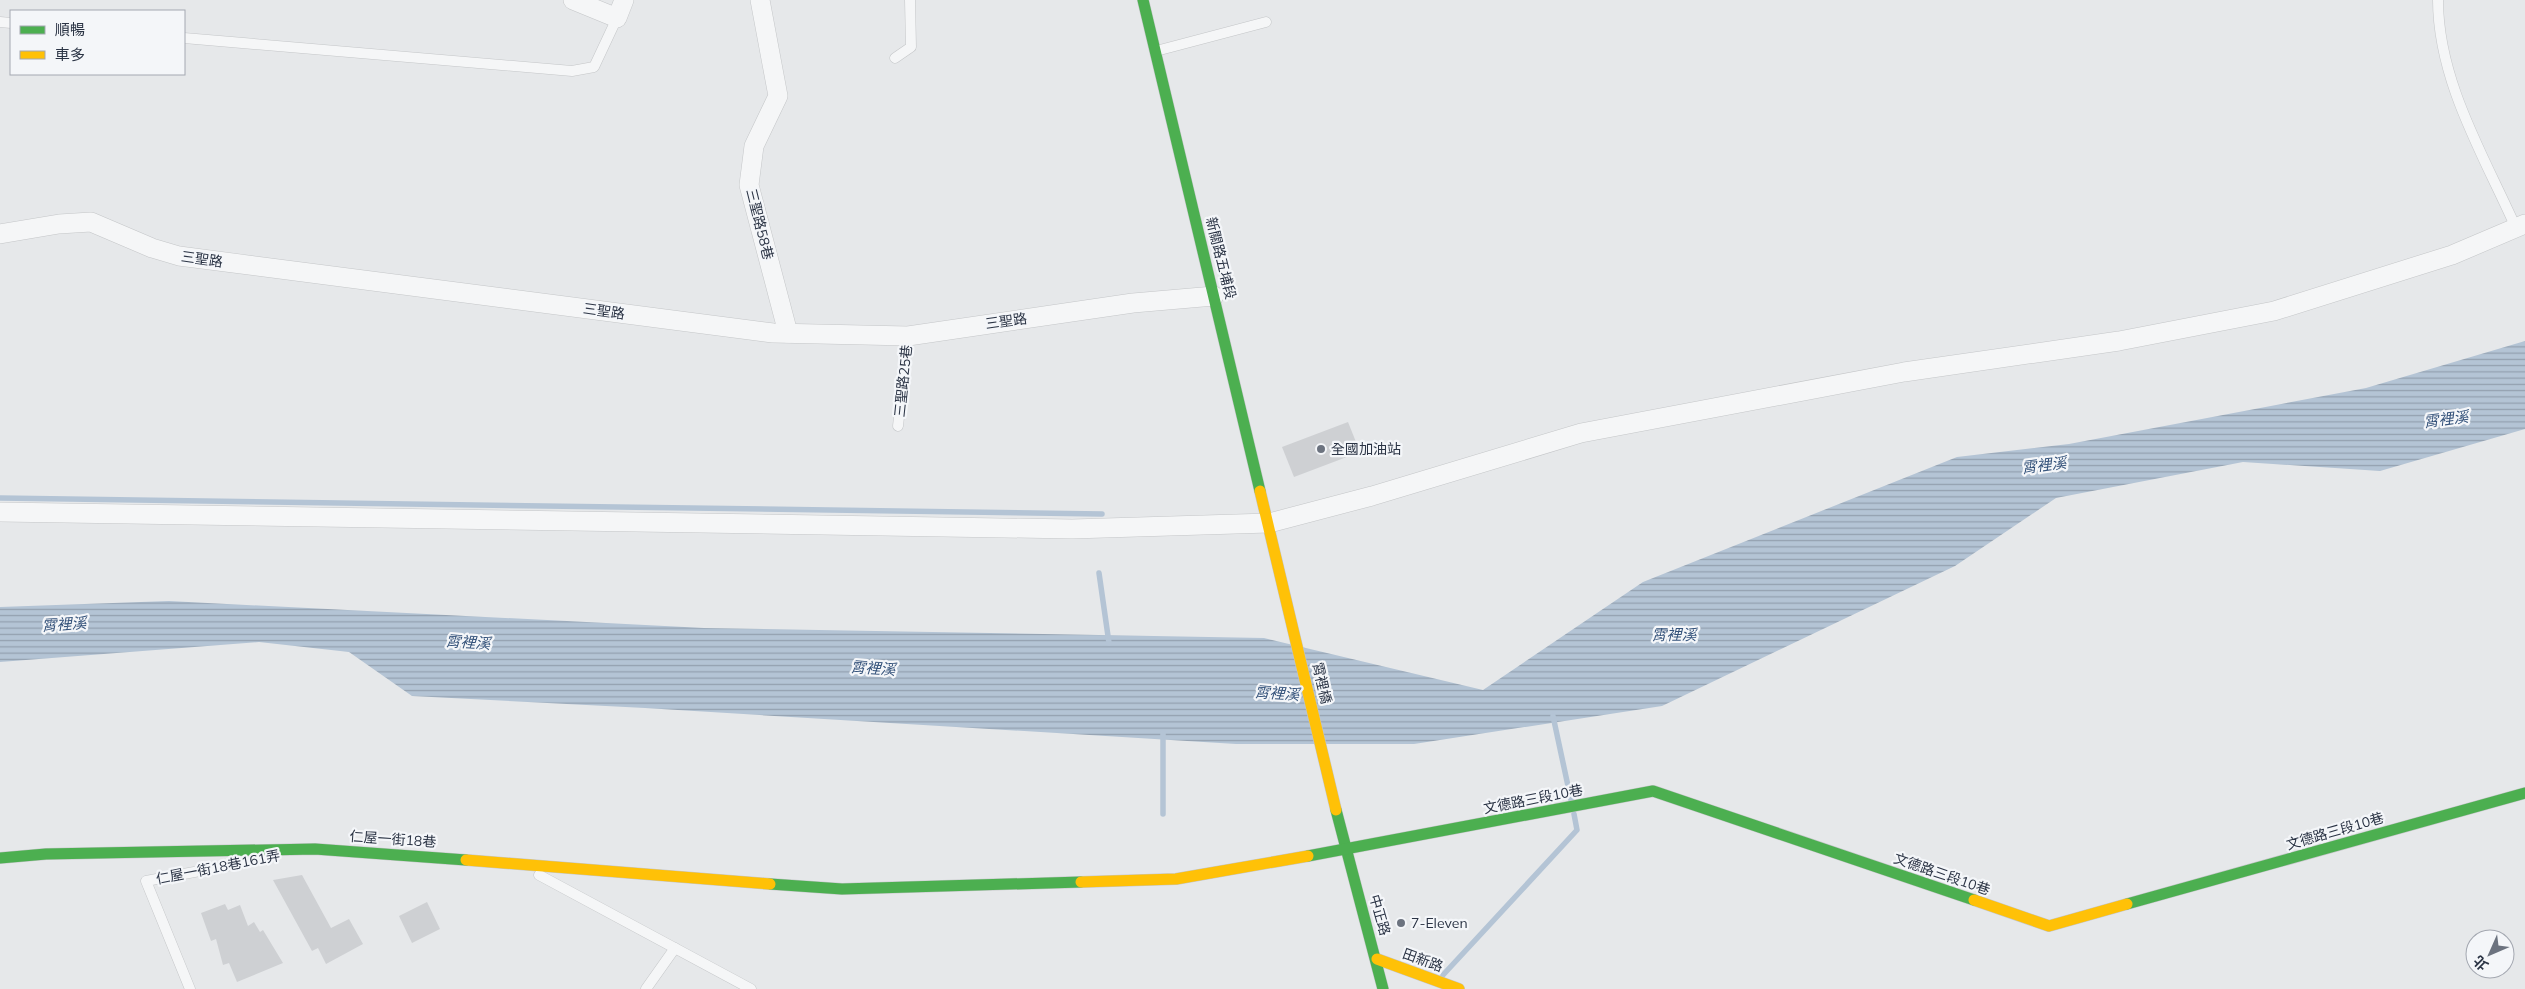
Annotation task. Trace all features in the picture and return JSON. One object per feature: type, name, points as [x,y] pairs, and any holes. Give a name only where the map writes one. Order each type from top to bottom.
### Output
[{"type":"street","points":[[573,0],[616,18],[624,0]]},
{"type":"street","name":"三聖路58巷","points":[[760,0],[778,96],[754,146],[749,185],[788,333]]},
{"type":"street","name":"新關路五埔段","points":[[1143,0],[1269,523]]},
{"type":"street","name":"三聖路","points":[[0,234],[59,224],[91,222],[152,248],[179,256],[773,333],[908,336],[1133,303],[1214,296]]},
{"type":"street","points":[[0,512],[1072,529],[1269,523],[1372,496],[1581,433],[1904,372],[2119,341],[2274,310],[2452,255],[2521,226]]},
{"type":"street","name":"霄裡橋","points":[[1269,523],[1346,850]]},
{"type":"street","name":"文德路三段10巷","points":[[517,863],[842,889],[1176,879],[1346,850],[1653,791],[2049,926],[2525,793]]},
{"type":"street","name":"仁屋一街18巷","points":[[0,858],[46,854],[315,849],[517,863]]},
{"type":"street","name":"中正路","points":[[1346,850],[1377,959],[1383,989]]},
{"type":"street","name":"田新路","points":[[1377,959],[1459,989]]},
{"type":"lane","points":[[895,58],[911,47],[910,0]]},
{"type":"lane","points":[[2438,0],[2442,40],[2452,86],[2521,226]]},
{"type":"lane","points":[[185,38],[572,71],[594,67],[616,18]]},
{"type":"lane","points":[[1156,51],[1266,22]]},
{"type":"lane","name":"三聖路25巷","points":[[898,426],[908,336]]},
{"type":"lane","name":"仁屋一街18巷161弄","points":[[190,989],[146,881],[315,849]]},
{"type":"lane","name":"仁屋一街18巷","points":[[517,863],[752,989]]},
{"type":"lane","points":[[646,989],[675,948]]},
{"type":"water","name":"霄裡溪","points":[[2525,341],[2525,429],[2380,471],[2243,462],[2056,498],[1955,566],[1662,706],[1414,744],[1236,744],[645,708],[412,696],[349,652],[259,642],[0,662],[0,607],[169,601],[704,628],[1264,638],[1483,690],[1643,582],[1957,457],[2069,444],[2366,388]]},
{"type":"building","name":"全國加油站","points":[[1348,422],[1360,452],[1294,477],[1282,447]]},
{"type":"building","points":[[302,875],[331,928],[349,919],[363,944],[326,964],[318,948],[312,951],[273,880]]},
{"type":"building","points":[[427,902],[440,929],[412,943],[399,916]]},
{"type":"building","points":[[225,904],[228,910],[240,905],[248,926],[254,922],[260,932],[263,930],[283,963],[237,982],[229,963],[223,965],[216,939],[211,941],[201,913]]},
{"type":"waterway","points":[[0,498],[1102,514]]},
{"type":"waterway","points":[[1099,573],[1109,643]]},
{"type":"waterway","points":[[1553,716],[1571,800]]},
{"type":"waterway","points":[[1163,733],[1163,814]]},
{"type":"waterway","points":[[1443,975],[1577,830],[1574,814]]},
{"type":"traffic: fast","points":[[1143,0],[1260,491]]},
{"type":"traffic: fast","points":[[1308,856],[1653,791],[1974,900]]},
{"type":"traffic: fast","points":[[2127,904],[2525,793]]},
{"type":"traffic: fast","points":[[1336,810],[1383,989]]},
{"type":"traffic: fast","points":[[0,858],[46,854],[315,849],[466,860]]},
{"type":"traffic: fast","points":[[770,884],[842,889],[1081,882]]},
{"type":"traffic: slow","points":[[1260,491],[1336,810]]},
{"type":"traffic: slow","points":[[1081,882],[1176,879],[1308,856]]},
{"type":"traffic: slow","points":[[466,860],[770,884]]},
{"type":"traffic: slow","points":[[1974,900],[2049,926],[2127,904]]},
{"type":"traffic: slow","points":[[1377,959],[1459,989]]},
{"type":"place","name":"全國加油站","points":[[1321,449]]},
{"type":"place","name":"7-Eleven","points":[[1401,923]]}]
